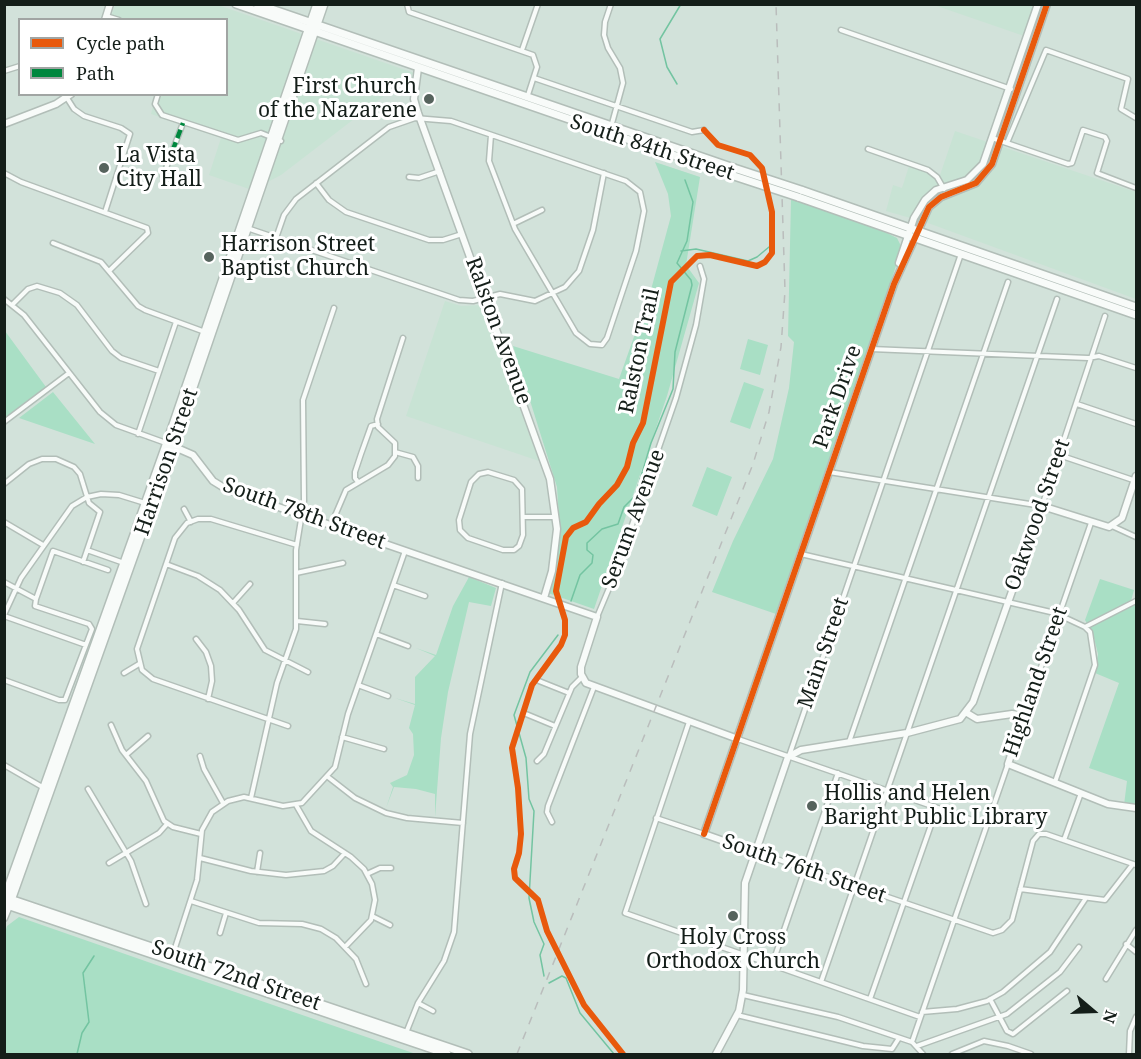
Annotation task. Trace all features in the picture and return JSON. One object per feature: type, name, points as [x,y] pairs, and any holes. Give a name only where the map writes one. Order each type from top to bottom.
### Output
[{"type":"main road","name":"South 84th Street","points":[[236,4],[460,75],[610,130]]},
{"type":"main road","name":"South 84th Street","points":[[257,4],[312,28],[418,68],[1137,307]]},
{"type":"main road","name":"Harrison Street","points":[[6,900],[170,445],[244,227],[277,140],[312,28],[317,4]]},
{"type":"main road","name":"Harrison Street","points":[[312,28],[324,4]]},
{"type":"main road","points":[[418,68],[425,66],[460,75]]},
{"type":"main road","name":"South 84th Street","points":[[912,232],[961,254],[1137,315]]},
{"type":"main road","name":"Harrison Street","points":[[47,790],[125,563],[149,504]]},
{"type":"main road","name":"South 72nd Street","points":[[6,900],[404,1036],[468,1054]]},
{"type":"main road","name":"South 72nd Street","points":[[404,1036],[447,1054]]},
{"type":"street","points":[[105,18],[110,4]]},
{"type":"street","points":[[407,4],[407,10],[533,55],[537,61],[527,98]]},
{"type":"street","points":[[522,50],[538,4]]},
{"type":"street","points":[[610,130],[622,78],[604,35],[605,22],[611,4]]},
{"type":"street","name":"Park Drive","points":[[704,834],[912,232],[925,200],[974,174],[983,164],[1038,4]]},
{"type":"street","name":"Park Drive","points":[[912,232],[932,203],[947,195],[968,189],[980,180],[992,164],[1004,142],[1017,92],[1047,4]]},
{"type":"street","points":[[841,30],[1017,92]]},
{"type":"street","points":[[1004,142],[1020,118],[1045,50],[1129,81],[1122,111],[1137,118]]},
{"type":"street","name":"Ralston Avenue","points":[[418,68],[414,99],[420,118],[550,479],[556,517],[556,548],[544,598]]},
{"type":"street","points":[[534,78],[692,132],[704,130]]},
{"type":"street","points":[[4,124],[69,96],[74,109],[84,116],[122,128],[130,134],[105,212]]},
{"type":"street","points":[[157,96],[155,104],[159,112],[183,123],[238,140],[257,134],[277,140]]},
{"type":"street","points":[[276,238],[287,210],[300,194],[389,127],[420,118],[446,119],[630,183],[642,195],[644,211],[636,251],[607,338],[599,346],[590,344],[576,333],[513,224],[489,161],[491,135]]},
{"type":"street","points":[[163,176],[183,123]]},
{"type":"street","points":[[992,138],[1071,164],[1083,130],[1107,138],[1097,173],[1137,188]]},
{"type":"street","points":[[868,149],[928,170],[944,188],[947,195]]},
{"type":"street","points":[[409,177],[419,178],[440,171]]},
{"type":"street","points":[[4,172],[21,182],[149,230],[112,272]]},
{"type":"street","points":[[244,227],[459,300],[473,301],[506,294],[532,301],[552,294],[572,281],[581,267],[593,230],[604,173]]},
{"type":"street","points":[[316,183],[329,200],[346,212],[429,240],[443,240],[462,233]]},
{"type":"street","points":[[513,224],[542,210]]},
{"type":"street","points":[[53,243],[89,255],[112,272],[138,306],[208,333]]},
{"type":"street","name":"Main Street","points":[[716,1054],[737,1015],[742,995],[744,889],[755,852],[961,254]]},
{"type":"street","name":"Serum Avenue","points":[[537,761],[544,754],[574,683],[582,677],[581,667],[597,617],[615,574],[676,398],[696,325],[704,279],[700,266]]},
{"type":"street","points":[[849,743],[1008,282]]},
{"type":"street","points":[[13,304],[28,289],[37,286],[60,293],[77,304],[112,351],[121,358],[159,371]]},
{"type":"street","name":"South 78th Street","points":[[4,298],[13,304],[100,412],[116,425],[193,455],[213,481],[226,489],[597,617]]},
{"type":"street","points":[[821,982],[1058,299]]},
{"type":"street","points":[[251,798],[277,683],[294,639],[297,621],[297,545],[303,516],[303,400],[334,308]]},
{"type":"street","name":"Oakwood Street","points":[[967,712],[973,702],[1042,506],[1105,316]]},
{"type":"street","points":[[138,434],[176,322]]},
{"type":"street","points":[[331,525],[342,495],[358,482],[388,465],[396,452],[393,440],[378,424],[378,412],[403,338]]},
{"type":"street","points":[[871,350],[1101,357],[1137,368]]},
{"type":"street","points":[[4,422],[69,373]]},
{"type":"street","points":[[1077,404],[1137,424]]},
{"type":"street","points":[[358,482],[355,472],[361,454],[371,426],[378,424]]},
{"type":"street","points":[[396,452],[413,457],[418,466],[418,478]]},
{"type":"street","points":[[829,472],[1042,506],[1106,527],[1112,526],[1122,518],[1136,479],[1059,455]]},
{"type":"street","points":[[4,484],[29,464],[42,459],[66,462],[80,474],[87,497],[100,512],[83,562]]},
{"type":"street","points":[[486,472],[514,480],[520,486],[524,517],[519,546],[506,551],[466,538],[458,524],[471,482],[479,474],[486,472]]},
{"type":"street","points":[[86,645],[4,616],[16,588],[65,512],[87,497],[119,495],[149,504]]},
{"type":"street","points":[[184,509],[191,522]]},
{"type":"street","points":[[524,517],[556,517]]},
{"type":"street","points":[[288,726],[153,679],[139,664],[137,644],[177,533],[191,522],[211,519],[297,545]]},
{"type":"street","points":[[4,522],[43,545]]},
{"type":"street","name":"Highland Street","points":[[912,1042],[1091,523]]},
{"type":"street","points":[[1112,526],[1137,537]]},
{"type":"street","points":[[87,550],[125,563]]},
{"type":"street","points":[[4,680],[59,700],[65,700],[92,629],[89,624],[35,606],[36,599],[53,551],[108,570]]},
{"type":"street","points":[[172,957],[191,901],[200,858],[201,834],[209,816],[223,803],[236,798],[251,798],[283,806],[296,805],[308,799],[337,763],[342,737],[358,685],[405,551]]},
{"type":"street","points":[[801,554],[1059,615],[1085,627],[1090,632],[1095,665],[1055,782]]},
{"type":"street","points":[[296,573],[317,571],[343,563]]},
{"type":"street","points":[[166,564],[205,580],[233,603],[261,646],[285,662],[308,672]]},
{"type":"street","points":[[4,582],[36,599]]},
{"type":"street","points":[[404,1036],[418,1003],[444,961],[454,932],[472,714],[502,583]]},
{"type":"street","points":[[233,603],[250,584]]},
{"type":"street","points":[[393,585],[425,596]]},
{"type":"street","points":[[1085,627],[1137,601]]},
{"type":"street","points":[[297,621],[325,624]]},
{"type":"street","points":[[376,634],[408,646]]},
{"type":"street","points":[[196,639],[206,652],[211,666],[212,681],[208,699]]},
{"type":"street","points":[[124,673],[139,664]]},
{"type":"street","points":[[582,677],[594,687],[688,722],[987,825]]},
{"type":"street","points":[[539,681],[569,693]]},
{"type":"street","points":[[358,685],[388,696]]},
{"type":"street","points":[[552,822],[547,812],[548,806],[594,687]]},
{"type":"street","points":[[788,757],[801,750],[907,733],[952,722],[967,712],[976,719],[1012,714],[1024,716]]},
{"type":"street","points":[[526,714],[555,726]]},
{"type":"street","points":[[688,722],[625,913],[744,956],[921,1015],[957,1009],[990,999],[1003,992],[1050,952],[1086,898]]},
{"type":"street","points":[[111,725],[126,755],[146,781],[159,815],[167,824],[201,834]]},
{"type":"street","points":[[126,755],[148,736]]},
{"type":"street","points":[[342,737],[384,749]]},
{"type":"street","points":[[200,756],[204,769],[223,803]]},
{"type":"street","points":[[1008,764],[1112,805],[1137,808]]},
{"type":"street","points":[[4,765],[47,790]]},
{"type":"street","points":[[772,965],[838,773]]},
{"type":"street","points":[[328,777],[355,798],[386,813],[407,818],[464,823]]},
{"type":"street","points":[[88,789],[127,853],[146,904]]},
{"type":"street","points":[[1020,889],[1108,899],[1135,864],[1064,840],[1081,793]]},
{"type":"street","points":[[296,805],[311,831],[345,853],[367,873],[374,895],[372,916],[345,947]]},
{"type":"street","points":[[870,999],[937,808]]},
{"type":"street","name":"South 76th Street","points":[[656,818],[988,933],[1002,930],[1012,920],[1036,836],[1043,834],[1064,840]]},
{"type":"street","points":[[110,863],[159,833],[167,824]]},
{"type":"street","points":[[256,872],[260,853]]},
{"type":"street","points":[[200,858],[256,872],[286,875],[321,872],[333,866],[345,853]]},
{"type":"street","points":[[367,873],[381,868],[391,868]]},
{"type":"street","name":"Harrison Street","points":[[4,918],[6,900]]},
{"type":"street","points":[[191,901],[259,923],[312,926],[331,934],[359,964],[366,984]]},
{"type":"street","points":[[220,933],[226,913]]},
{"type":"street","points":[[372,916],[390,925]]},
{"type":"street","points":[[1106,979],[1126,944],[1137,930]]},
{"type":"street","points":[[1126,944],[1137,952]]},
{"type":"street","points":[[917,1046],[999,1018],[1014,1009],[1060,972],[1078,947]]},
{"type":"street","points":[[990,999],[1007,1031],[1013,1034],[1067,991]]},
{"type":"street","points":[[742,995],[838,1017],[912,1042],[923,1054]]},
{"type":"street","points":[[418,1003],[433,1011]]},
{"type":"street","points":[[737,1015],[863,1046],[892,1048],[899,1038]]},
{"type":"street","points":[[1129,1054],[1130,1031],[1137,1017]]},
{"type":"street","points":[[1130,1031],[1137,1036]]},
{"type":"street","points":[[952,1054],[984,1041],[1031,1054]]},
{"type":"shaded area","points":[[115,5],[218,5],[414,73],[281,175],[252,190],[209,175],[221,138],[151,114],[156,96],[228,96],[228,18],[111,18]]},
{"type":"shaded area","points":[[934,5],[1038,5],[1027,37]]},
{"type":"shaded area","points":[[955,131],[1136,192],[1136,299],[928,223],[886,211],[893,185],[902,188],[909,166],[940,175]]},
{"type":"shaded area","points":[[445,301],[461,306],[482,305],[539,461],[406,416]]},
{"type":"green space","points":[[655,162],[700,177],[686,265],[699,283],[667,396],[594,609],[548,593],[560,535],[557,487],[513,346],[619,379],[652,286],[671,216],[668,194]]},
{"type":"green space","points":[[791,199],[879,229],[897,238],[902,248],[779,615],[712,592],[733,541],[773,459],[789,388],[794,342],[788,336]]},
{"type":"green space","points":[[5,331],[46,387],[4,419]]},
{"type":"green space","points":[[748,339],[768,345],[760,375],[740,369]]},
{"type":"green space","points":[[744,382],[764,389],[750,429],[730,422]]},
{"type":"green space","points":[[53,392],[95,444],[19,418]]},
{"type":"green space","points":[[707,467],[732,477],[717,516],[692,506]]},
{"type":"green space","points":[[469,577],[496,588],[491,606],[469,602],[448,692],[441,738],[435,817],[435,794],[416,789],[394,787],[386,808],[393,787],[390,783],[407,775],[414,755],[413,734],[409,728],[415,705],[395,698],[415,704],[415,677],[435,656],[416,648],[436,655],[453,606]]},
{"type":"green space","points":[[1100,579],[1134,590],[1131,601],[1132,605],[1136,603],[1136,806],[1124,805],[1127,781],[1089,768],[1119,683],[1095,673],[1098,654],[1093,634],[1085,620]]},
{"type":"green space","points":[[19,917],[416,1054],[5,1054],[5,933],[7,926]]},
{"type":"waterway","points":[[677,84],[667,67],[660,39],[681,4]]},
{"type":"waterway","points":[[571,601],[580,575],[592,563],[593,555],[587,550],[587,543],[602,529],[618,524],[624,507],[635,496],[651,443],[673,389],[675,352],[692,285],[691,280],[677,263],[687,241],[693,202],[685,180]]},
{"type":"waterway","points":[[681,251],[696,249],[748,261],[769,247]]},
{"type":"waterway","points":[[544,976],[540,955],[544,944],[534,922],[529,898],[534,811],[529,799],[526,758],[514,715],[530,672],[558,635]]},
{"type":"waterway","points":[[77,1054],[82,1033],[89,1022],[83,973],[94,956]]},
{"type":"waterway","points":[[549,983],[562,976],[566,978],[580,1013],[614,1054]]},
{"type":"railway","points":[[517,1054],[753,464],[769,412],[781,347],[785,291],[776,4]]},
{"type":"marked path","points":[[163,176],[183,123]]},
{"type":"cycle path","points":[[704,834],[894,284],[929,207],[941,197],[976,183],[992,164],[1047,4]]},
{"type":"cycle path","name":"Ralston Trail","points":[[623,1054],[584,1005],[547,931],[538,900],[515,878],[514,869],[521,834],[518,788],[512,748],[532,685],[561,645],[565,635],[565,620],[556,591],[566,537],[573,528],[586,522],[617,485],[627,467],[633,443],[643,423],[671,282],[697,256],[710,255],[757,266],[765,262],[772,253],[772,212],[762,168],[750,155],[718,145],[704,130]]},
{"type":"place","name":"First Church of the Nazarene","points":[[429,99]]},
{"type":"place","name":"La Vista City Hall","points":[[104,168]]},
{"type":"place","name":"Harrison Street Baptist Church","points":[[209,257]]},
{"type":"place","name":"Hollis and Helen Baright Public Library","points":[[812,806]]},
{"type":"place","name":"Holy Cross Orthodox Church","points":[[733,916]]}]
